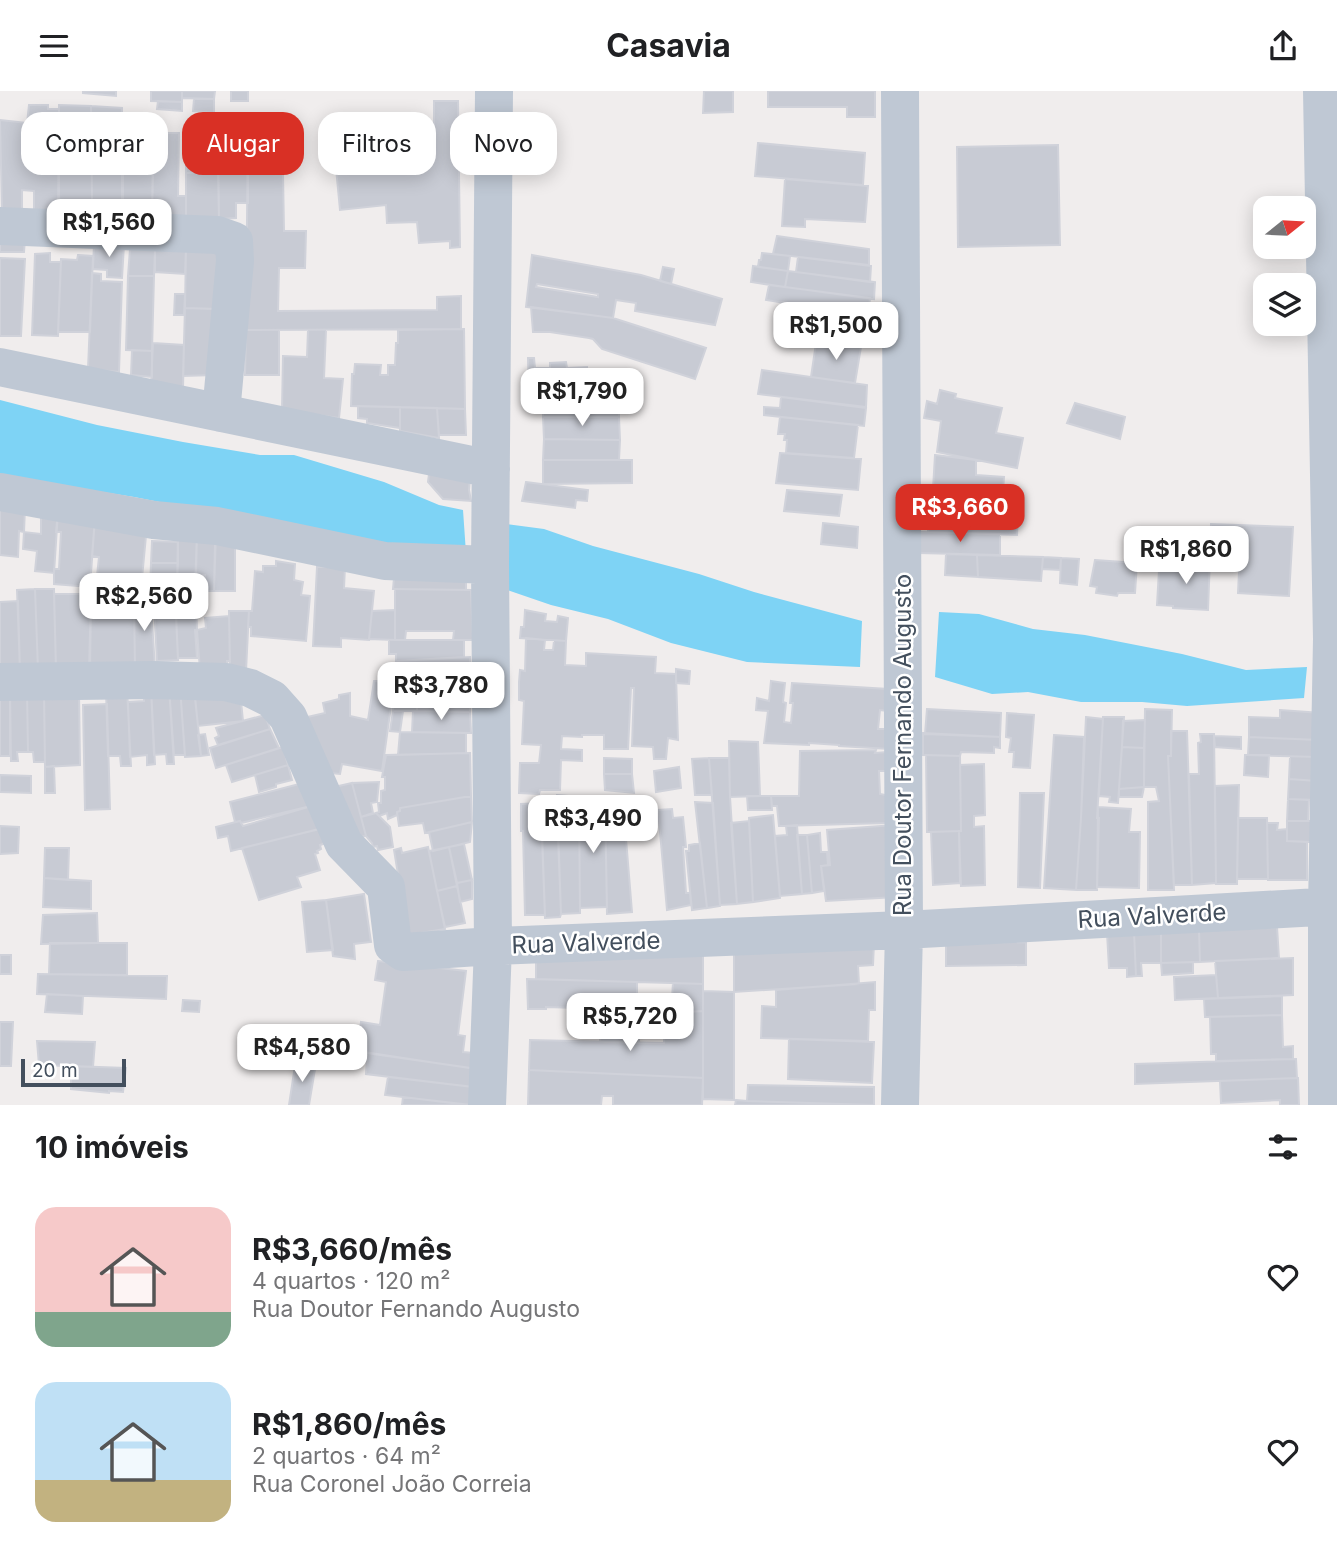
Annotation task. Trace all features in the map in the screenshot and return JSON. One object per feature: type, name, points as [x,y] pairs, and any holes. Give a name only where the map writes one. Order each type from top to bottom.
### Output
[{"type":"street","points":[[487,1105],[493,946],[490,565],[494,91]]},
{"type":"street","name":"Rua Doutor Fernando Augusto","points":[[900,91],[904,930],[900,1105]]},
{"type":"street","points":[[1322,91],[1335,638],[1327,1105]]},
{"type":"street","points":[[0,226],[217,235],[234,241],[235,261],[222,412]]},
{"type":"street","points":[[0,366],[491,469]]},
{"type":"street","points":[[0,492],[154,520],[217,526],[385,561],[490,565]]},
{"type":"street","name":"Rua Valverde","points":[[0,682],[226,682],[250,688],[272,699],[288,717],[344,843],[386,887],[393,945],[403,952],[904,930],[1332,907]]},
{"type":"water","points":[[0,400],[97,425],[183,442],[260,455],[294,455],[384,482],[439,505],[463,510],[466,553],[428,552],[134,497],[0,476]]},
{"type":"water","points":[[506,524],[544,529],[593,546],[862,621],[860,667],[747,662],[671,643],[608,619],[551,605],[507,590]]},
{"type":"water","points":[[939,612],[979,614],[1033,629],[1085,635],[1246,670],[1307,667],[1304,698],[1187,706],[1142,702],[1081,702],[1028,692],[992,694],[935,677]]},
{"type":"building","points":[[116,91],[116,96],[83,93]]},
{"type":"building","points":[[151,91],[182,91],[182,102],[151,101]]},
{"type":"building","points":[[182,91],[215,91],[214,99],[182,98]]},
{"type":"building","points":[[231,91],[248,91],[248,101],[231,101]]},
{"type":"building","points":[[704,91],[733,91],[733,112],[703,113]]},
{"type":"building","points":[[768,91],[875,91],[875,117],[847,117],[847,107],[768,107]]},
{"type":"building","points":[[194,99],[214,99],[214,112],[193,111]]},
{"type":"building","points":[[158,101],[182,102],[182,111],[157,109]]},
{"type":"building","points":[[434,101],[458,101],[458,112],[450,112],[450,175],[459,175],[460,247],[450,248],[450,241],[419,243],[417,222],[387,223],[386,205],[340,210],[337,175],[436,175]]},
{"type":"building","points":[[29,105],[48,105],[48,109],[59,109],[59,112],[28,112]]},
{"type":"building","points":[[59,105],[91,106],[91,112],[59,112]]},
{"type":"building","points":[[91,106],[122,108],[122,112],[91,112]]},
{"type":"building","points":[[0,120],[21,122],[21,175],[58,175],[58,211],[34,211],[34,191],[22,190],[22,211],[2,210]]},
{"type":"building","points":[[168,133],[179,133],[178,196],[186,196],[186,221],[152,217],[153,175],[168,175]]},
{"type":"building","points":[[758,143],[865,153],[863,185],[755,176]]},
{"type":"building","points":[[1058,145],[1060,245],[958,247],[957,147]]},
{"type":"building","points":[[59,175],[92,175],[92,202],[59,201]]},
{"type":"building","points":[[92,175],[122,175],[122,200],[92,200]]},
{"type":"building","points":[[123,175],[153,175],[152,218],[123,216]]},
{"type":"building","points":[[186,175],[218,175],[219,219],[186,220]]},
{"type":"building","points":[[219,175],[248,175],[248,203],[236,203],[236,218],[219,219]]},
{"type":"building","points":[[247,175],[283,175],[284,231],[306,231],[305,268],[279,268],[278,311],[437,310],[437,297],[461,296],[461,329],[246,330]]},
{"type":"building","points":[[785,179],[868,186],[865,222],[805,219],[805,227],[782,226]]},
{"type":"building","points":[[777,236],[869,249],[869,265],[773,254]]},
{"type":"building","points":[[0,238],[25,239],[24,252],[0,252]]},
{"type":"building","points":[[94,243],[124,245],[122,278],[107,277],[107,270],[93,269]]},
{"type":"building","points":[[155,246],[186,248],[185,274],[155,272]]},
{"type":"building","points":[[130,249],[155,250],[154,276],[128,276]]},
{"type":"building","points":[[186,249],[225,252],[219,309],[185,308]]},
{"type":"building","points":[[50,253],[50,262],[61,262],[58,336],[32,335],[35,254]]},
{"type":"building","points":[[762,253],[790,256],[788,271],[758,267]]},
{"type":"building","points":[[78,255],[93,256],[90,332],[58,332],[61,259],[77,260]]},
{"type":"building","points":[[532,255],[641,275],[722,299],[715,325],[635,311],[636,303],[616,300],[613,318],[526,307]],"holes":[[[537,284],[598,294],[598,297],[536,287]]]},
{"type":"building","points":[[798,257],[871,266],[870,282],[796,272]]},
{"type":"building","points":[[0,258],[25,259],[21,336],[0,336]]},
{"type":"building","points":[[753,266],[788,271],[785,287],[751,282]]},
{"type":"building","points":[[663,267],[674,269],[671,284],[660,281]]},
{"type":"building","points":[[788,271],[875,282],[874,299],[785,287]]},
{"type":"building","points":[[92,273],[101,274],[101,281],[122,282],[119,372],[88,369]]},
{"type":"building","points":[[128,276],[154,276],[152,351],[126,350]]},
{"type":"building","points":[[769,285],[870,298],[868,316],[766,300]]},
{"type":"building","points":[[175,294],[185,294],[184,315],[174,315]]},
{"type":"building","points":[[782,302],[868,316],[865,344],[781,317]]},
{"type":"building","points":[[531,307],[613,318],[706,348],[695,379],[602,349],[593,339],[533,332]]},
{"type":"building","points":[[185,308],[214,309],[214,375],[183,376]]},
{"type":"building","points":[[464,329],[465,409],[351,406],[355,364],[381,365],[380,375],[388,375],[388,365],[395,365],[398,330]]},
{"type":"building","points":[[246,330],[279,330],[279,375],[245,375]]},
{"type":"building","points":[[308,330],[326,330],[324,378],[343,379],[339,418],[282,410],[283,356],[307,357]]},
{"type":"building","points":[[153,343],[184,345],[183,388],[151,386]]},
{"type":"building","points":[[816,343],[861,347],[855,383],[811,377]]},
{"type":"building","points":[[132,350],[152,351],[152,377],[131,375]]},
{"type":"building","points":[[528,358],[534,358],[535,368],[550,368],[550,363],[566,362],[567,368],[587,367],[587,396],[529,397]]},
{"type":"building","points":[[762,370],[867,385],[866,407],[758,394]]},
{"type":"building","points":[[940,390],[956,394],[955,398],[1002,408],[996,433],[1023,438],[1017,468],[937,452],[941,421],[924,418],[927,401],[937,404]]},
{"type":"building","points":[[543,396],[619,396],[619,417],[543,417]]},
{"type":"building","points":[[781,397],[866,408],[864,426],[764,415],[764,407],[780,408]]},
{"type":"building","points":[[1075,403],[1125,417],[1120,439],[1067,423]]},
{"type":"building","points":[[358,406],[400,407],[400,428],[367,423],[367,419],[358,418]]},
{"type":"building","points":[[400,407],[437,408],[439,438],[400,431]]},
{"type":"building","points":[[437,408],[465,409],[466,435],[439,435]]},
{"type":"building","points":[[543,417],[619,417],[620,440],[544,439]]},
{"type":"building","points":[[780,417],[858,425],[854,458],[786,453],[785,434],[778,434]]},
{"type":"building","points":[[544,439],[620,440],[619,460],[543,460]]},
{"type":"building","points":[[780,453],[861,459],[858,490],[776,483]]},
{"type":"building","points":[[935,455],[976,460],[976,475],[1004,477],[1003,491],[933,489]]},
{"type":"building","points":[[543,460],[632,460],[632,483],[543,484]]},
{"type":"building","points":[[429,474],[470,477],[471,501],[443,499],[428,482]]},
{"type":"building","points":[[526,482],[588,490],[587,501],[576,500],[575,508],[522,501]]},
{"type":"building","points":[[921,488],[1003,491],[1002,509],[919,504]]},
{"type":"building","points":[[787,490],[842,495],[839,516],[784,511]]},
{"type":"building","points":[[920,504],[1018,511],[1017,535],[928,532],[928,518],[919,518]]},
{"type":"building","points":[[0,505],[25,508],[24,532],[19,531],[18,557],[0,555]]},
{"type":"building","points":[[41,510],[58,512],[54,573],[35,571],[37,551],[23,549],[24,532],[41,534]]},
{"type":"building","points":[[58,512],[95,518],[90,587],[54,584],[54,569],[59,569],[61,532],[56,532]]},
{"type":"building","points":[[95,518],[147,525],[141,589],[123,587],[124,578],[97,576],[99,557],[92,556]]},
{"type":"building","points":[[823,523],[858,527],[857,548],[821,544]]},
{"type":"building","points":[[1211,524],[1293,527],[1289,596],[1238,593],[1239,571],[1233,571],[1234,563],[1224,563],[1225,557],[1210,557]]},
{"type":"building","points":[[178,530],[197,532],[195,588],[177,588]]},
{"type":"building","points":[[197,532],[216,533],[214,591],[205,591],[205,575],[196,575]]},
{"type":"building","points":[[920,532],[1000,534],[1000,555],[919,553]]},
{"type":"building","points":[[152,541],[178,542],[178,563],[151,563]]},
{"type":"building","points":[[215,541],[235,542],[235,591],[214,591]]},
{"type":"building","points":[[946,554],[977,555],[978,577],[945,575]]},
{"type":"building","points":[[977,555],[1043,557],[1041,581],[978,577]]},
{"type":"building","points":[[1043,557],[1061,558],[1060,570],[1042,569]]},
{"type":"building","points":[[1191,557],[1210,558],[1208,610],[1157,605],[1159,570],[1190,571]]},
{"type":"building","points":[[1061,558],[1079,559],[1077,585],[1060,583]]},
{"type":"building","points":[[1095,560],[1137,563],[1135,593],[1118,593],[1117,596],[1096,593],[1097,587],[1090,586]]},
{"type":"building","points":[[276,561],[295,564],[294,580],[303,582],[301,595],[310,596],[306,641],[251,636],[251,627],[248,627],[255,571],[263,572],[263,566],[276,566]]},
{"type":"building","points":[[151,563],[178,563],[177,583],[165,583],[177,586],[175,590],[150,591]]},
{"type":"building","points":[[317,567],[345,567],[344,588],[374,591],[369,640],[341,638],[341,647],[313,646]]},
{"type":"building","points":[[395,567],[466,569],[466,590],[393,589]]},
{"type":"building","points":[[35,589],[54,589],[56,669],[38,670]]},
{"type":"building","points":[[35,589],[38,670],[20,671],[17,590]]},
{"type":"building","points":[[395,589],[471,590],[473,640],[453,640],[454,631],[406,631],[405,640],[395,640]]},
{"type":"building","points":[[175,590],[182,590],[182,595],[190,594],[191,597],[196,597],[197,658],[178,658]]},
{"type":"building","points":[[142,591],[150,591],[155,668],[135,669],[134,601],[143,601],[138,593],[143,593]]},
{"type":"building","points":[[54,594],[91,594],[89,671],[56,671]]},
{"type":"building","points":[[167,594],[175,594],[178,660],[157,661],[154,604],[168,603]]},
{"type":"building","points":[[18,601],[20,671],[0,671],[0,602]]},
{"type":"building","points":[[134,604],[135,664],[90,668],[91,605]]},
{"type":"building","points":[[395,610],[395,640],[369,639],[372,611]]},
{"type":"building","points":[[525,610],[546,614],[545,621],[557,622],[558,616],[568,618],[566,641],[520,638]]},
{"type":"building","points":[[229,611],[249,611],[246,671],[230,673]]},
{"type":"building","points":[[229,616],[228,670],[200,670],[197,630],[206,628],[205,618]]},
{"type":"building","points":[[526,638],[545,640],[544,650],[553,650],[554,641],[566,641],[565,665],[586,666],[586,653],[656,657],[655,673],[676,674],[678,740],[668,738],[666,759],[654,759],[653,747],[632,746],[634,688],[631,688],[628,749],[604,749],[604,735],[562,736],[561,749],[582,750],[582,761],[561,760],[560,790],[540,790],[539,794],[519,793],[520,763],[539,763],[541,745],[522,744],[524,701],[519,700],[519,682],[520,670],[525,671]]},
{"type":"building","points":[[389,640],[464,640],[464,657],[396,661],[396,654],[389,654]]},
{"type":"building","points":[[470,657],[470,682],[399,681],[399,661]]},
{"type":"building","points":[[676,669],[690,671],[689,684],[676,683]]},
{"type":"building","points":[[374,681],[386,681],[383,705],[391,706],[382,771],[342,764],[340,774],[320,772],[303,718],[325,713],[323,703],[350,693],[350,716],[368,720]]},
{"type":"building","points":[[393,681],[417,682],[417,711],[393,711]]},
{"type":"building","points":[[771,681],[785,683],[784,722],[791,723],[792,683],[888,689],[888,711],[880,710],[878,729],[890,729],[890,749],[809,743],[764,743],[768,711],[756,710],[757,698],[769,701]]},
{"type":"building","points":[[417,682],[470,682],[470,712],[417,711]]},
{"type":"building","points":[[194,686],[201,756],[185,757],[180,687]]},
{"type":"building","points":[[169,687],[180,687],[185,755],[174,755]]},
{"type":"building","points":[[169,687],[174,764],[167,764],[166,754],[154,755],[151,688]]},
{"type":"building","points":[[151,688],[155,764],[147,765],[147,755],[130,757],[128,702],[144,701],[145,689]]},
{"type":"building","points":[[44,689],[45,762],[34,762],[33,752],[28,752],[27,690]]},
{"type":"building","points":[[127,689],[131,766],[121,766],[120,756],[108,756],[106,690]]},
{"type":"building","points":[[194,689],[241,701],[243,721],[198,726]]},
{"type":"building","points":[[27,690],[28,752],[17,752],[18,761],[11,761],[10,691]]},
{"type":"building","points":[[0,691],[10,691],[10,756],[0,756]]},
{"type":"building","points":[[79,691],[80,765],[45,767],[44,693]]},
{"type":"building","points":[[107,704],[110,809],[85,810],[83,705]]},
{"type":"building","points":[[927,709],[1001,713],[1000,737],[925,734]]},
{"type":"building","points":[[1145,709],[1172,710],[1171,756],[1168,756],[1174,890],[1148,890],[1148,802],[1159,801],[1156,787],[1144,787]]},
{"type":"building","points":[[1280,710],[1321,713],[1319,740],[1249,737],[1249,717],[1280,718]]},
{"type":"building","points":[[393,711],[403,711],[400,732],[390,731]]},
{"type":"building","points":[[413,711],[470,712],[471,733],[412,732]]},
{"type":"building","points":[[1007,713],[1034,715],[1030,768],[1013,767],[1014,752],[1009,752],[1011,738],[1006,737]]},
{"type":"building","points":[[265,715],[270,729],[218,745],[215,738],[219,736],[216,728]]},
{"type":"building","points":[[1086,717],[1103,719],[1097,818],[1097,890],[1076,890]]},
{"type":"building","points":[[1103,717],[1124,717],[1118,803],[1109,802],[1110,797],[1099,796]]},
{"type":"building","points":[[1145,720],[1144,748],[1122,747],[1123,721]]},
{"type":"building","points":[[270,729],[279,748],[216,768],[210,748]]},
{"type":"building","points":[[1171,731],[1187,731],[1192,885],[1174,885],[1168,756],[1171,756]]},
{"type":"building","points":[[400,732],[466,733],[466,753],[398,755]]},
{"type":"building","points":[[923,733],[1000,737],[1000,748],[994,747],[994,753],[923,755]]},
{"type":"building","points":[[205,734],[209,755],[201,756],[198,735]]},
{"type":"building","points":[[1200,734],[1214,734],[1216,883],[1192,885],[1189,774],[1199,774]]},
{"type":"building","points":[[1054,735],[1084,737],[1076,890],[1044,888]]},
{"type":"building","points":[[1214,736],[1241,737],[1241,749],[1215,747]]},
{"type":"building","points":[[1249,737],[1319,740],[1318,757],[1248,755]]},
{"type":"building","points":[[729,741],[758,742],[760,796],[730,797]]},
{"type":"building","points":[[283,747],[288,765],[232,782],[226,765]]},
{"type":"building","points":[[1122,747],[1144,748],[1144,787],[1119,789]]},
{"type":"building","points":[[876,750],[875,753],[887,752],[888,771],[879,771],[880,794],[886,795],[887,823],[779,826],[777,806],[772,806],[771,796],[799,796],[800,751]]},
{"type":"building","points":[[470,753],[471,796],[400,808],[397,815],[388,819],[387,813],[379,816],[376,813],[379,812],[381,791],[385,790],[385,777],[382,777],[386,755]]},
{"type":"building","points":[[926,755],[960,756],[961,831],[927,832]]},
{"type":"building","points":[[1245,755],[1269,755],[1268,777],[1244,775]]},
{"type":"building","points":[[1290,757],[1318,757],[1317,781],[1289,779]]},
{"type":"building","points":[[604,758],[632,759],[632,774],[604,774]]},
{"type":"building","points":[[709,758],[712,795],[695,795],[692,759]]},
{"type":"building","points":[[709,758],[729,758],[737,904],[720,905]]},
{"type":"building","points":[[984,764],[985,815],[974,816],[974,827],[984,826],[985,885],[961,886],[960,765]]},
{"type":"building","points":[[288,765],[292,780],[259,792],[255,775]]},
{"type":"building","points":[[54,766],[55,793],[45,793],[45,767]]},
{"type":"building","points":[[679,767],[681,788],[656,792],[654,771]]},
{"type":"building","points":[[604,774],[632,774],[634,793],[605,790]]},
{"type":"building","points":[[0,775],[31,776],[31,793],[0,792]]},
{"type":"building","points":[[1289,779],[1317,781],[1317,800],[1288,799]]},
{"type":"building","points":[[307,782],[315,805],[241,823],[235,822],[230,802]]},
{"type":"building","points":[[379,782],[377,802],[371,803],[373,813],[361,817],[352,783]]},
{"type":"building","points":[[352,783],[366,836],[358,837],[330,788]]},
{"type":"building","points":[[1239,785],[1237,884],[1216,884],[1215,786]]},
{"type":"building","points":[[1144,787],[1142,797],[1119,797],[1119,789]]},
{"type":"building","points":[[1020,793],[1044,793],[1040,888],[1018,887]]},
{"type":"building","points":[[557,795],[579,797],[580,913],[561,914]]},
{"type":"building","points":[[471,796],[472,822],[425,833],[423,823],[399,826],[397,812],[400,808]]},
{"type":"building","points":[[747,796],[771,796],[772,810],[748,810]]},
{"type":"building","points":[[1288,799],[1309,800],[1308,821],[1287,821]]},
{"type":"building","points":[[579,802],[605,802],[607,907],[580,908]]},
{"type":"building","points":[[605,802],[623,802],[632,912],[607,914]]},
{"type":"building","points":[[695,802],[713,803],[720,906],[707,908]]},
{"type":"building","points":[[541,803],[545,915],[525,915],[521,804]]},
{"type":"building","points":[[315,805],[323,828],[231,851],[228,836],[218,838],[216,827],[240,821],[243,826]]},
{"type":"building","points":[[1098,807],[1131,809],[1129,832],[1140,832],[1139,888],[1097,887]]},
{"type":"building","points":[[672,809],[673,818],[683,817],[686,893],[690,893],[691,905],[667,910],[658,810]]},
{"type":"building","points":[[557,811],[561,914],[560,917],[545,918],[541,812]]},
{"type":"building","points":[[376,813],[390,827],[393,847],[378,850],[366,836],[361,817]]},
{"type":"building","points":[[773,815],[780,898],[753,902],[749,818]]},
{"type":"building","points":[[1238,818],[1267,818],[1268,879],[1237,879]]},
{"type":"building","points":[[749,821],[753,902],[737,904],[731,823]]},
{"type":"building","points":[[1287,821],[1315,821],[1314,842],[1287,841]]},
{"type":"building","points":[[472,822],[470,842],[433,851],[429,832]]},
{"type":"building","points":[[1267,823],[1278,823],[1277,830],[1287,829],[1287,841],[1307,842],[1307,880],[1268,880]]},
{"type":"building","points":[[797,825],[802,894],[780,896],[775,836],[787,835],[786,826]]},
{"type":"building","points":[[894,825],[896,897],[826,901],[821,866],[830,865],[827,830]]},
{"type":"building","points":[[0,826],[19,827],[18,853],[0,854]]},
{"type":"building","points":[[324,828],[329,842],[320,845],[321,849],[315,854],[320,870],[297,877],[301,887],[259,900],[242,848]]},
{"type":"building","points":[[959,831],[960,883],[933,885],[931,832]]},
{"type":"building","points":[[820,833],[821,852],[827,852],[828,865],[821,866],[824,891],[812,893],[807,835]]},
{"type":"building","points":[[797,835],[807,835],[812,893],[802,894]]},
{"type":"building","points":[[700,843],[707,908],[692,910],[686,851],[689,851],[689,845]]},
{"type":"building","points":[[464,844],[472,880],[457,883],[449,847]]},
{"type":"building","points":[[428,847],[445,929],[408,935],[394,850],[401,848],[402,853]]},
{"type":"building","points":[[449,847],[457,886],[437,891],[429,851]]},
{"type":"building","points":[[45,848],[69,848],[68,880],[44,878]]},
{"type":"building","points":[[44,878],[91,881],[91,909],[43,907]]},
{"type":"building","points":[[472,880],[472,899],[460,902],[457,883]]},
{"type":"building","points":[[457,886],[465,923],[445,927],[437,891]]},
{"type":"building","points":[[364,894],[371,942],[354,944],[355,959],[333,956],[326,900]]},
{"type":"building","points":[[326,900],[333,950],[307,952],[302,902]]},
{"type":"building","points":[[97,913],[98,943],[41,944],[43,915]]},
{"type":"building","points":[[1277,927],[1279,958],[1200,962],[1199,930]]},
{"type":"building","points":[[1199,930],[1200,962],[1161,963],[1161,931]]},
{"type":"building","points":[[1161,931],[1161,963],[1141,963],[1142,976],[1136,976],[1134,932]]},
{"type":"building","points":[[1134,932],[1136,976],[1127,977],[1127,968],[1109,968],[1107,933]]},
{"type":"building","points":[[1026,942],[1026,965],[946,966],[946,943]]},
{"type":"building","points":[[50,943],[127,943],[127,975],[49,974]]},
{"type":"building","points":[[874,943],[873,965],[858,966],[859,984],[734,992],[734,953]]},
{"type":"building","points":[[703,946],[703,984],[536,979],[536,956]]},
{"type":"building","points":[[0,955],[11,955],[11,974],[0,974]]},
{"type":"building","points":[[1293,958],[1293,995],[1218,998],[1215,961]]},
{"type":"building","points":[[378,961],[466,971],[458,1035],[465,1036],[463,1052],[473,1053],[471,1068],[338,1049],[339,1042],[333,1041],[335,1032],[359,1036],[361,1022],[380,1025],[386,982],[375,980]]},
{"type":"building","points":[[1193,962],[1193,973],[1162,975],[1161,963]]},
{"type":"building","points":[[38,974],[167,976],[166,999],[37,994]]},
{"type":"building","points":[[1216,975],[1218,998],[1175,1000],[1174,977]]},
{"type":"building","points":[[527,979],[637,982],[637,1010],[622,1009],[622,1012],[639,1013],[639,1043],[600,1042],[602,1011],[610,1012],[610,1009],[528,1009]]},
{"type":"building","points":[[875,982],[875,1010],[869,1010],[868,1041],[761,1038],[762,1006],[776,1007],[776,990]]},
{"type":"building","points":[[673,983],[703,984],[703,1011],[671,1013]]},
{"type":"building","points":[[703,991],[734,992],[734,1100],[703,1099]]},
{"type":"building","points":[[47,994],[83,996],[82,1014],[45,1012]]},
{"type":"building","points":[[1282,996],[1282,1015],[1205,1017],[1204,999]]},
{"type":"building","points":[[183,1000],[200,1001],[199,1012],[182,1011]]},
{"type":"building","points":[[703,1011],[703,1078],[529,1070],[530,1040],[664,1043],[665,1013]]},
{"type":"building","points":[[1282,1015],[1283,1047],[1293,1046],[1293,1059],[1216,1061],[1216,1054],[1211,1054],[1210,1017]]},
{"type":"building","points":[[0,1022],[13,1022],[11,1066],[0,1066]]},
{"type":"building","points":[[789,1039],[874,1042],[872,1083],[788,1079]]},
{"type":"building","points":[[37,1041],[95,1042],[93,1067],[39,1065]]},
{"type":"building","points":[[364,1052],[476,1069],[473,1087],[366,1074],[367,1058],[364,1057]]},
{"type":"building","points":[[296,1059],[309,1061],[308,1068],[315,1069],[309,1105],[289,1105]]},
{"type":"building","points":[[1296,1059],[1297,1078],[1135,1084],[1135,1064]]},
{"type":"building","points":[[71,1066],[126,1068],[123,1092],[71,1089]]},
{"type":"building","points":[[529,1070],[703,1078],[702,1105],[613,1105],[613,1096],[602,1096],[601,1105],[528,1105]]},
{"type":"building","points":[[388,1077],[473,1087],[471,1105],[385,1095]]},
{"type":"building","points":[[1298,1078],[1299,1105],[1280,1105],[1280,1100],[1221,1103],[1220,1081]]},
{"type":"building","points":[[748,1085],[874,1087],[874,1105],[747,1101]]},
{"type":"building","points":[[403,1097],[468,1105],[402,1105]]},
{"type":"building","points":[[736,1100],[747,1101],[870,1105],[735,1105]]}]
